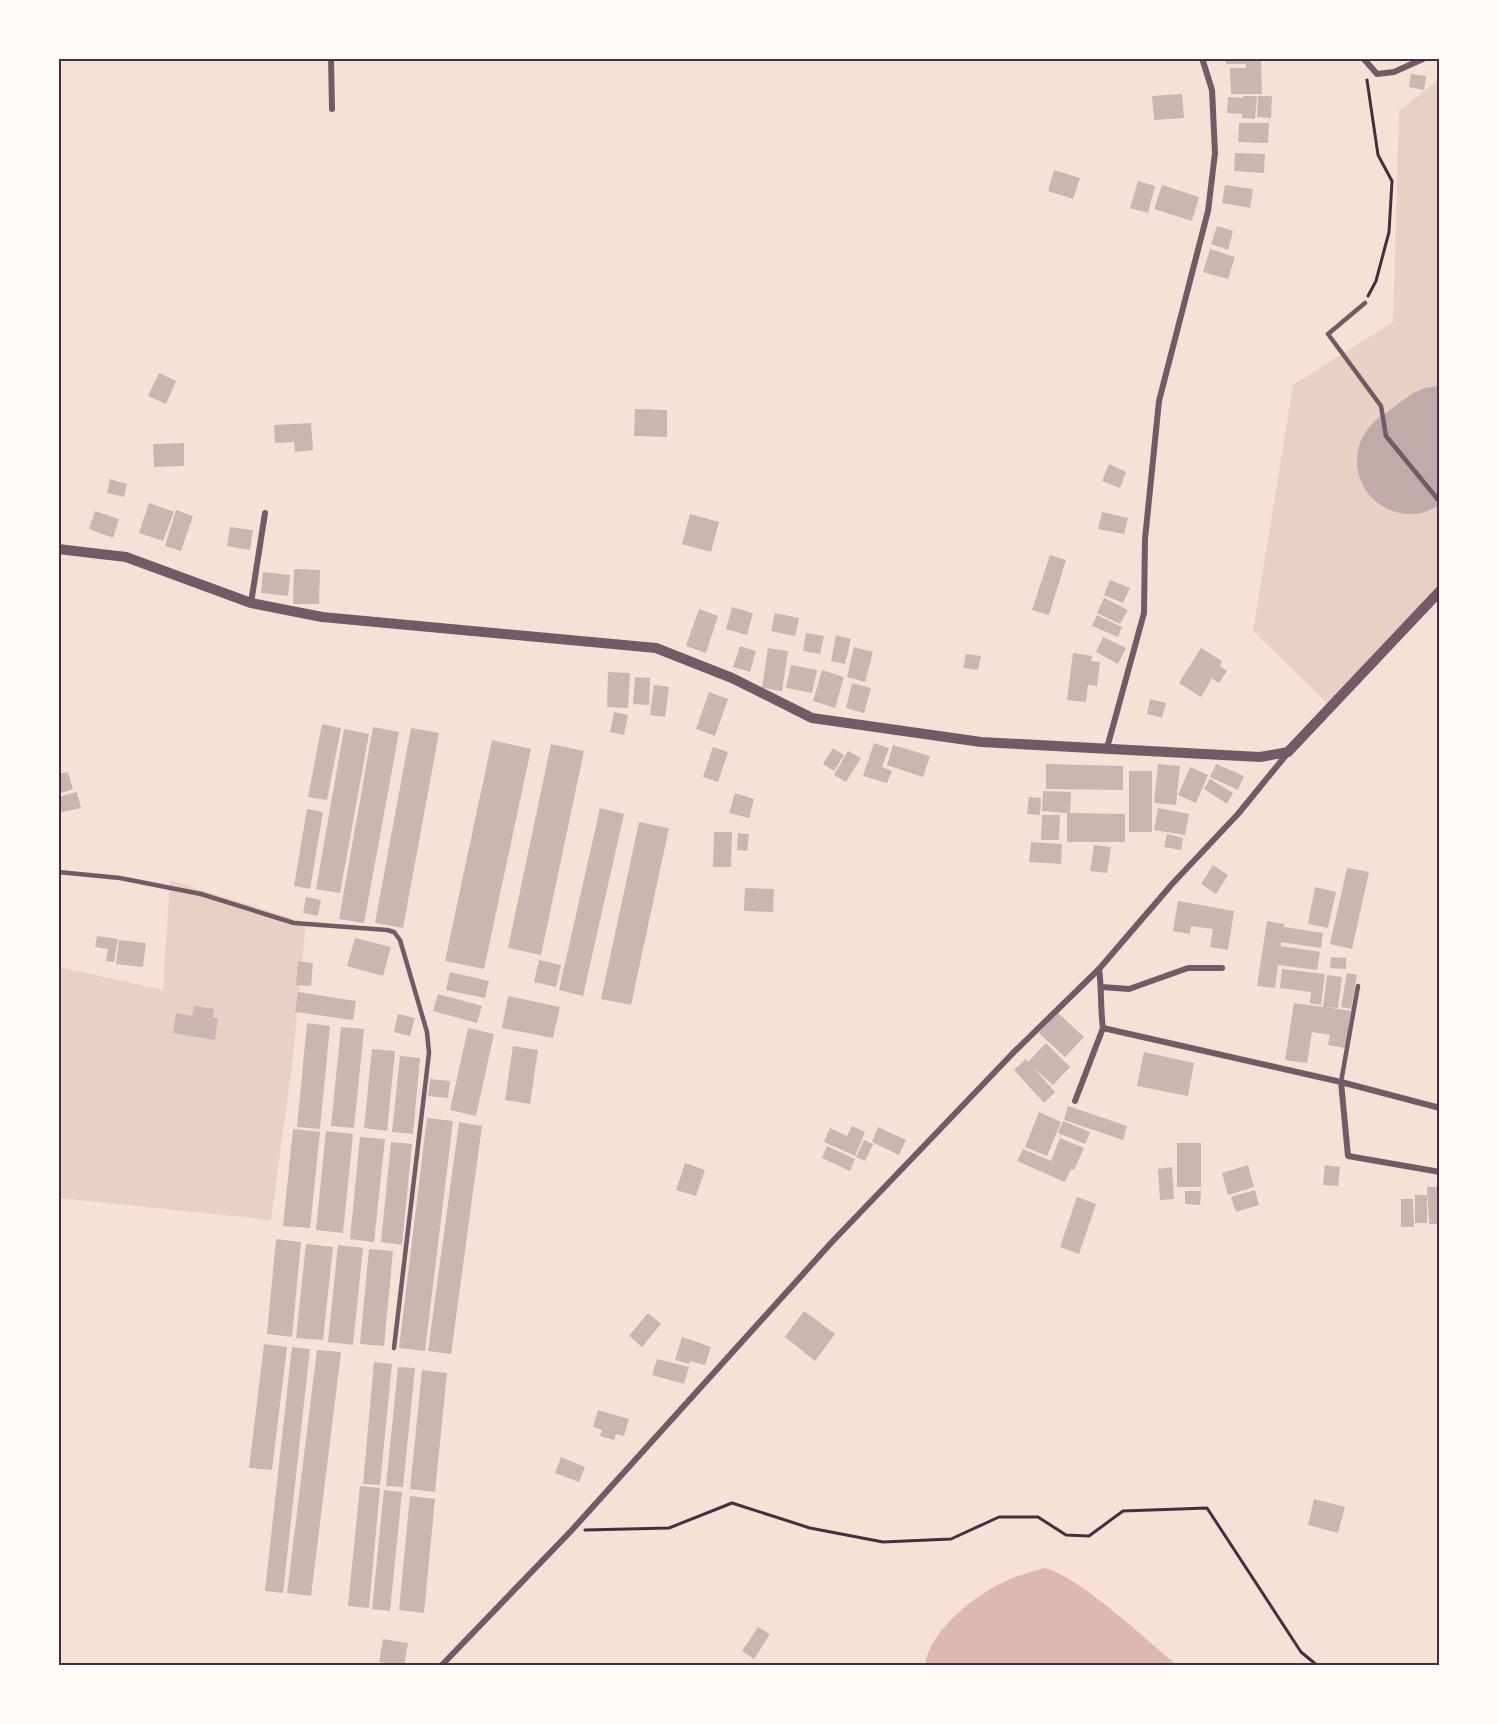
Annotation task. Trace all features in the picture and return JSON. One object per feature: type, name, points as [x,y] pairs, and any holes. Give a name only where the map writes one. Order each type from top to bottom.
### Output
[{"type":"street","points":[[331,58],[332,109]]},
{"type":"street","points":[[1107,748],[1143,613],[1145,539],[1159,401],[1208,212],[1215,153],[1212,90],[1202,58]]},
{"type":"street","points":[[1364,59],[1377,74],[1394,72],[1425,58]]},
{"type":"street","points":[[251,603],[265,513]]},
{"type":"street","points":[[58,549],[126,557],[251,603],[322,617],[656,648],[732,678],[812,718],[981,742],[1260,757],[1288,752]]},
{"type":"street","points":[[441,1665],[571,1531],[802,1274],[1013,1053],[1099,969],[1173,883],[1238,814],[1288,752],[1440,591]]},
{"type":"street","points":[[1102,987],[1129,989],[1188,968],[1222,968]]},
{"type":"street","points":[[1075,1101],[1102,1028],[1100,1006],[1102,987],[1099,969]]},
{"type":"street","points":[[1102,1028],[1341,1082],[1440,1108]]},
{"type":"street","points":[[1341,1082],[1348,1155],[1440,1172]]},
{"type":"lane","points":[[1365,303],[1328,334],[1381,406],[1386,436],[1440,502]]},
{"type":"lane","points":[[58,872],[120,878],[201,894],[294,923],[387,930],[394,932],[400,940],[427,1032],[429,1053],[394,1347]]},
{"type":"lane","points":[[1341,1082],[1358,986]]},
{"type":"path","points":[[1364,59],[1378,155],[1392,181],[1389,232],[1376,281],[1365,303]]},
{"type":"path","points":[[571,1531],[669,1528],[732,1503],[810,1528],[883,1542],[951,1539],[999,1517],[1038,1517],[1066,1535],[1089,1536],[1123,1511],[1207,1508],[1302,1652],[1318,1665]]},
{"type":"shaded area","points":[[1439,79],[1439,389],[1387,429],[1436,496],[1439,493],[1439,595],[1332,708],[1253,631],[1293,385],[1393,322],[1399,111]]},
{"type":"shaded area","points":[[170,880],[306,923],[292,1066],[271,1220],[59,1198],[59,967],[163,990]]},
{"type":"shaded area","points":[[1044,1568],[1058,1573],[1093,1595],[1177,1665],[925,1665],[929,1652],[945,1626],[969,1604],[995,1586]]},
{"type":"building","points":[[1226,58],[1261,58],[1262,94],[1231,94],[1230,68],[1246,68],[1246,64],[1226,64]]},
{"type":"building","points":[[1411,74],[1426,76],[1424,90],[1409,87]]},
{"type":"building","points":[[1182,94],[1184,118],[1154,120],[1152,96]]},
{"type":"building","points":[[1243,96],[1257,96],[1255,119],[1242,118],[1242,114],[1227,113],[1228,97],[1243,98]]},
{"type":"building","points":[[1258,96],[1272,96],[1271,118],[1257,117]]},
{"type":"building","points":[[1239,123],[1269,123],[1268,143],[1238,142]]},
{"type":"building","points":[[1235,153],[1265,154],[1264,173],[1234,171]]},
{"type":"building","points":[[1054,170],[1080,178],[1073,199],[1048,191]]},
{"type":"building","points":[[1138,181],[1155,186],[1148,213],[1130,208]]},
{"type":"building","points":[[1162,185],[1199,197],[1192,221],[1154,209]]},
{"type":"building","points":[[1225,185],[1253,189],[1250,208],[1222,203]]},
{"type":"building","points":[[1217,226],[1233,231],[1228,250],[1211,244]]},
{"type":"building","points":[[1210,249],[1235,257],[1228,279],[1203,272]]},
{"type":"building","points":[[159,373],[176,381],[166,404],[148,396]]},
{"type":"building","points":[[635,409],[667,410],[667,437],[634,436]]},
{"type":"building","points":[[311,423],[313,450],[295,452],[294,442],[275,443],[274,425]]},
{"type":"building","points":[[184,443],[184,466],[154,467],[153,444]]},
{"type":"building","points":[[1109,464],[1126,472],[1120,488],[1102,481]]},
{"type":"building","points":[[110,479],[127,484],[124,497],[107,493]]},
{"type":"building","points":[[149,503],[174,512],[163,541],[139,533]]},
{"type":"building","points":[[176,510],[193,516],[181,551],[165,546]]},
{"type":"building","points":[[95,511],[119,519],[113,538],[89,529]]},
{"type":"building","points":[[1102,512],[1128,518],[1124,534],[1098,529]]},
{"type":"building","points":[[690,514],[719,522],[711,552],[682,544]]},
{"type":"building","points":[[230,527],[253,530],[250,550],[227,546]]},
{"type":"building","points":[[1050,555],[1066,560],[1049,615],[1032,610]]},
{"type":"building","points":[[294,569],[320,570],[319,604],[293,604]]},
{"type":"building","points":[[263,572],[290,575],[288,596],[261,593]]},
{"type":"building","points":[[1110,580],[1130,588],[1123,603],[1104,595]]},
{"type":"building","points":[[1104,598],[1128,610],[1120,624],[1097,613]]},
{"type":"building","points":[[732,607],[753,613],[747,635],[726,629]]},
{"type":"building","points":[[699,609],[718,616],[706,653],[686,646]]},
{"type":"building","points":[[775,613],[799,618],[795,636],[771,631]]},
{"type":"building","points":[[1097,615],[1122,627],[1118,637],[1092,626]]},
{"type":"building","points":[[806,633],[824,636],[820,654],[803,651]]},
{"type":"building","points":[[836,635],[851,639],[845,664],[831,661]]},
{"type":"building","points":[[1103,637],[1126,648],[1118,664],[1096,652]]},
{"type":"building","points":[[740,646],[756,651],[750,672],[733,667]]},
{"type":"building","points":[[854,647],[873,652],[865,682],[847,677]]},
{"type":"building","points":[[768,648],[788,651],[782,691],[762,688]]},
{"type":"building","points":[[1201,648],[1222,661],[1220,666],[1227,671],[1219,683],[1212,678],[1201,697],[1179,683]]},
{"type":"building","points":[[1073,653],[1092,656],[1091,661],[1100,662],[1097,686],[1088,685],[1086,702],[1067,700]]},
{"type":"building","points":[[966,654],[981,656],[978,670],[963,668]]},
{"type":"building","points":[[791,665],[817,670],[812,693],[786,688]]},
{"type":"building","points":[[822,670],[844,677],[835,708],[813,701]]},
{"type":"building","points":[[608,672],[630,673],[628,708],[607,707]]},
{"type":"building","points":[[635,677],[650,678],[649,705],[633,704]]},
{"type":"building","points":[[852,683],[871,688],[864,713],[846,708]]},
{"type":"building","points":[[654,685],[669,687],[665,717],[650,715]]},
{"type":"building","points":[[709,692],[728,699],[715,736],[696,729]]},
{"type":"building","points":[[1150,699],[1166,703],[1162,718],[1147,714]]},
{"type":"building","points":[[614,712],[628,715],[624,735],[610,732]]},
{"type":"building","points":[[322,724],[341,728],[327,800],[308,797]]},
{"type":"building","points":[[373,727],[399,732],[364,923],[339,919]]},
{"type":"building","points":[[411,728],[439,733],[403,928],[375,923]]},
{"type":"building","points":[[344,729],[369,734],[340,893],[316,889]]},
{"type":"building","points":[[492,740],[531,749],[484,969],[445,961]]},
{"type":"building","points":[[874,743],[889,748],[882,767],[892,771],[887,783],[863,776]]},
{"type":"building","points":[[551,744],[584,751],[541,955],[508,948]]},
{"type":"building","points":[[893,745],[930,756],[923,777],[887,765]]},
{"type":"building","points":[[713,747],[728,752],[718,782],[703,777]]},
{"type":"building","points":[[833,748],[844,755],[834,771],[823,764]]},
{"type":"building","points":[[848,751],[861,758],[846,782],[834,775]]},
{"type":"building","points":[[1046,764],[1123,766],[1123,790],[1046,789]]},
{"type":"building","points":[[1158,764],[1180,766],[1176,805],[1154,803]]},
{"type":"building","points":[[1216,764],[1244,776],[1238,790],[1210,777]]},
{"type":"building","points":[[1190,767],[1208,775],[1196,803],[1178,795]]},
{"type":"building","points":[[1129,771],[1152,771],[1152,832],[1129,832]]},
{"type":"building","points":[[68,772],[73,789],[58,794],[58,774]]},
{"type":"building","points":[[1210,779],[1233,793],[1227,804],[1204,789]]},
{"type":"building","points":[[1043,791],[1071,792],[1070,813],[1125,814],[1125,842],[1067,842],[1067,813],[1042,811]]},
{"type":"building","points":[[77,792],[81,808],[58,813],[58,797]]},
{"type":"building","points":[[735,793],[754,799],[749,818],[729,813]]},
{"type":"building","points":[[1029,797],[1041,798],[1040,815],[1027,814]]},
{"type":"building","points":[[600,808],[624,814],[583,996],[559,990]]},
{"type":"building","points":[[1158,808],[1189,814],[1185,835],[1154,830]]},
{"type":"building","points":[[307,809],[323,812],[310,889],[294,886]]},
{"type":"building","points":[[1042,815],[1060,815],[1059,840],[1041,840]]},
{"type":"building","points":[[639,822],[669,828],[631,1005],[601,999]]},
{"type":"building","points":[[714,832],[732,832],[731,867],[713,867]]},
{"type":"building","points":[[738,833],[749,834],[747,851],[737,850]]},
{"type":"building","points":[[1167,834],[1183,838],[1181,850],[1164,847]]},
{"type":"building","points":[[1031,842],[1062,844],[1061,864],[1029,862]]},
{"type":"building","points":[[1094,845],[1111,847],[1107,873],[1090,871]]},
{"type":"building","points":[[1213,865],[1228,875],[1216,894],[1201,884]]},
{"type":"building","points":[[1347,868],[1369,872],[1352,949],[1330,944]]},
{"type":"building","points":[[1315,887],[1336,892],[1328,928],[1308,924]]},
{"type":"building","points":[[745,888],[774,889],[773,912],[744,911]]},
{"type":"building","points":[[306,897],[321,900],[318,916],[303,913]]},
{"type":"building","points":[[1178,901],[1234,911],[1228,950],[1210,947],[1213,929],[1191,926],[1190,934],[1173,931]]},
{"type":"building","points":[[1267,921],[1284,924],[1284,927],[1323,933],[1321,948],[1281,942],[1281,946],[1320,952],[1317,970],[1278,965],[1275,988],[1257,986]]},
{"type":"building","points":[[97,936],[118,939],[114,962],[106,961],[108,949],[95,947]]},
{"type":"building","points":[[355,938],[391,947],[383,976],[347,966]]},
{"type":"building","points":[[119,940],[146,943],[143,967],[116,964]]},
{"type":"building","points":[[1331,957],[1346,958],[1346,969],[1330,968]]},
{"type":"building","points":[[539,960],[561,965],[556,987],[534,982]]},
{"type":"building","points":[[298,961],[313,963],[311,986],[296,985]]},
{"type":"building","points":[[1282,969],[1325,974],[1321,1005],[1310,1003],[1311,992],[1280,988]]},
{"type":"building","points":[[450,972],[489,981],[485,998],[446,990]]},
{"type":"building","points":[[1347,973],[1357,975],[1351,1009],[1341,1007]]},
{"type":"building","points":[[1327,975],[1342,977],[1338,1008],[1326,1007],[1351,1011],[1345,1048],[1328,1045],[1330,1035],[1312,1032],[1307,1063],[1285,1060],[1294,1003],[1323,1007]]},
{"type":"building","points":[[298,992],[356,1001],[353,1020],[295,1012]]},
{"type":"building","points":[[438,994],[482,1006],[477,1023],[433,1011]]},
{"type":"building","points":[[508,996],[560,1007],[553,1038],[502,1028]]},
{"type":"building","points":[[194,1006],[214,1009],[213,1018],[218,1019],[215,1040],[173,1033],[176,1013],[192,1016]]},
{"type":"building","points":[[1058,1013],[1084,1037],[1065,1057],[1039,1033]]},
{"type":"building","points":[[398,1014],[415,1018],[410,1036],[394,1032]]},
{"type":"building","points":[[307,1023],[330,1026],[320,1129],[297,1127]]},
{"type":"building","points":[[341,1027],[364,1029],[354,1128],[331,1126]]},
{"type":"building","points":[[468,1028],[494,1034],[476,1116],[450,1110]]},
{"type":"building","points":[[1046,1043],[1070,1067],[1053,1085],[1033,1067],[1055,1092],[1044,1103],[1014,1070],[1026,1059],[1028,1062]]},
{"type":"building","points":[[513,1046],[538,1050],[530,1104],[505,1100]]},
{"type":"building","points":[[372,1049],[395,1051],[387,1131],[364,1128]]},
{"type":"building","points":[[1144,1052],[1194,1063],[1188,1096],[1137,1086]]},
{"type":"building","points":[[400,1056],[420,1058],[413,1134],[392,1132]]},
{"type":"building","points":[[430,1079],[450,1081],[448,1098],[428,1096]]},
{"type":"building","points":[[1068,1106],[1127,1126],[1123,1140],[1064,1120]]},
{"type":"building","points":[[1039,1112],[1061,1122],[1047,1156],[1025,1147]]},
{"type":"building","points":[[427,1118],[453,1121],[425,1351],[399,1348]]},
{"type":"building","points":[[1063,1121],[1090,1132],[1085,1144],[1058,1133]]},
{"type":"building","points":[[459,1122],[482,1126],[451,1354],[428,1351]]},
{"type":"building","points":[[852,1126],[865,1132],[855,1156],[824,1142],[830,1128],[847,1136]]},
{"type":"building","points":[[878,1127],[906,1140],[899,1155],[872,1142]]},
{"type":"building","points":[[293,1129],[320,1132],[310,1228],[283,1226]]},
{"type":"building","points":[[326,1131],[353,1134],[343,1233],[316,1230]]},
{"type":"building","points":[[360,1137],[385,1139],[374,1242],[350,1239]]},
{"type":"building","points":[[1060,1138],[1084,1148],[1074,1170],[1071,1169],[1065,1182],[1017,1161],[1023,1149],[1051,1161]]},
{"type":"building","points":[[864,1140],[873,1144],[865,1161],[856,1157]]},
{"type":"building","points":[[391,1142],[412,1144],[402,1245],[381,1242]]},
{"type":"building","points":[[1177,1143],[1201,1143],[1201,1187],[1177,1187]]},
{"type":"building","points":[[827,1146],[855,1159],[850,1171],[822,1158]]},
{"type":"building","points":[[685,1163],[705,1170],[696,1196],[676,1190]]},
{"type":"building","points":[[1248,1165],[1254,1187],[1228,1195],[1222,1173]]},
{"type":"building","points":[[1325,1165],[1340,1167],[1338,1186],[1323,1185]]},
{"type":"building","points":[[1172,1167],[1174,1199],[1160,1200],[1158,1169]]},
{"type":"building","points":[[1427,1187],[1440,1187],[1440,1224],[1429,1224]]},
{"type":"building","points":[[1255,1190],[1259,1205],[1236,1212],[1231,1197]]},
{"type":"building","points":[[1185,1191],[1201,1191],[1200,1205],[1185,1204]]},
{"type":"building","points":[[1415,1195],[1427,1195],[1427,1223],[1415,1223]]},
{"type":"building","points":[[1077,1197],[1096,1204],[1079,1254],[1060,1247]]},
{"type":"building","points":[[1401,1199],[1413,1199],[1414,1227],[1401,1227]]},
{"type":"building","points":[[276,1239],[301,1242],[292,1337],[267,1334]]},
{"type":"building","points":[[306,1244],[333,1247],[323,1340],[296,1338]]},
{"type":"building","points":[[338,1245],[363,1248],[353,1345],[328,1342]]},
{"type":"building","points":[[369,1249],[393,1251],[384,1346],[360,1344]]},
{"type":"building","points":[[804,1311],[835,1334],[815,1361],[785,1337]]},
{"type":"building","points":[[648,1313],[661,1324],[642,1347],[629,1336]]},
{"type":"building","points":[[682,1337],[711,1347],[705,1365],[675,1360]]},
{"type":"building","points":[[264,1344],[287,1347],[272,1470],[249,1468]]},
{"type":"building","points":[[292,1347],[310,1349],[283,1593],[265,1591]]},
{"type":"building","points":[[317,1350],[341,1352],[311,1596],[287,1593]]},
{"type":"building","points":[[657,1359],[689,1367],[684,1384],[652,1375]]},
{"type":"building","points":[[374,1362],[392,1364],[380,1485],[363,1484]]},
{"type":"building","points":[[398,1367],[415,1368],[403,1487],[386,1486]]},
{"type":"building","points":[[422,1370],[447,1373],[435,1492],[410,1489]]},
{"type":"building","points":[[598,1410],[629,1419],[624,1436],[616,1434],[614,1440],[600,1436],[602,1430],[593,1427]]},
{"type":"building","points":[[561,1457],[585,1467],[579,1482],[555,1473]]},
{"type":"building","points":[[360,1486],[380,1488],[369,1608],[348,1606]]},
{"type":"building","points":[[384,1490],[402,1492],[390,1611],[372,1609]]},
{"type":"building","points":[[410,1496],[435,1499],[424,1613],[399,1610]]},
{"type":"building","points":[[1314,1499],[1345,1507],[1338,1533],[1308,1525]]},
{"type":"building","points":[[758,1627],[770,1634],[754,1659],[742,1651]]},
{"type":"building","points":[[383,1639],[408,1643],[404,1666],[379,1662]]},
{"type":"runway","points":[[1410,461],[1440,439]]}]
